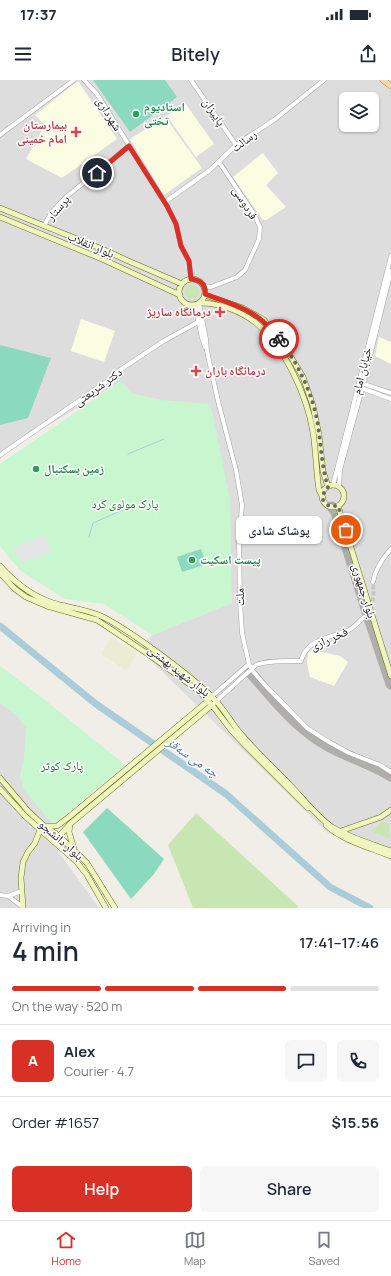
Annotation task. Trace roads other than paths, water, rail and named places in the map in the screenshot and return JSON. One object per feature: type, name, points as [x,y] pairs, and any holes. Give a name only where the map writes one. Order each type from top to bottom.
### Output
[{"type":"main road","points":[[383,80],[391,86]]},
{"type":"main road","name":"بلوار انقلاب","points":[[0,208],[107,251],[182,284]]},
{"type":"main road","name":"بلوار انقلاب","points":[[0,217],[102,259],[180,295]]},
{"type":"main road","points":[[34,231],[44,226]]},
{"type":"main road","points":[[198,304],[205,294],[204,286],[199,280],[191,279],[182,284],[180,287],[180,295],[185,303],[221,306],[247,316],[261,327],[280,350],[299,385],[308,412],[313,431],[319,490],[324,502],[329,506],[338,506],[343,502],[344,497],[342,490],[339,487],[331,486],[324,492],[323,498]]},
{"type":"main road","points":[[205,294],[243,308],[264,320],[286,349],[303,377],[315,412],[323,471],[331,486]]},
{"type":"main road","name":"بلوار جمهوری","points":[[338,506],[391,676]]},
{"type":"main road","name":"بلوار شهید بهشتی","points":[[0,566],[24,589],[37,596],[59,604],[100,616],[125,630],[157,652],[203,688],[212,705],[231,730],[330,830],[340,832],[391,851]]},
{"type":"main road","name":"بلوار شهید بهشتی","points":[[0,573],[15,589],[26,597],[47,606],[97,620],[148,654],[210,699],[217,702],[252,747],[331,826],[340,832],[391,856]]},
{"type":"main road","points":[[45,826],[57,826],[104,791],[199,712],[210,699]]},
{"type":"main road","points":[[199,712],[212,705]]},
{"type":"main road","name":"بلوار دانشجو","points":[[0,778],[28,811],[59,836],[87,863],[115,908]]},
{"type":"main road","name":"بلوار دانشجو","points":[[0,789],[26,817],[82,868],[105,906]]},
{"type":"main road","points":[[54,842],[104,791]]},
{"type":"main road","points":[[340,832],[372,821],[391,810]]},
{"type":"main road","points":[[70,824],[69,832],[74,850]]},
{"type":"main road","points":[[23,908],[21,878],[23,862],[37,839],[40,830]]},
{"type":"main road","points":[[105,906],[111,901]]},
{"type":"street","points":[[0,135],[74,80]]},
{"type":"street","name":"شهرداری","points":[[84,80],[97,94],[176,224],[181,246],[189,261],[191,279]]},
{"type":"street","name":"پاییزان","points":[[191,80],[236,145]]},
{"type":"street","name":"رسالت","points":[[164,202],[219,162],[236,145],[297,102],[324,80]]},
{"type":"street","name":"پرستار","points":[[44,226],[51,213],[66,197],[129,146]]},
{"type":"street","name":"فردوسی","points":[[204,286],[211,287],[237,277],[245,270],[259,240],[260,227],[254,214],[219,162]]},
{"type":"street","name":"خیابان امام","points":[[331,486],[391,256]]},
{"type":"street","points":[[364,384],[391,271]]},
{"type":"street","name":"ملت","points":[[198,304],[198,322],[207,351],[236,470],[242,505],[239,542],[240,601],[242,633],[249,664],[263,683],[306,728],[349,753],[380,765],[391,772]]},
{"type":"street","name":"ملت","points":[[198,304],[207,351]]},
{"type":"street","name":"دکتر شریعتی","points":[[0,455],[109,380],[120,370],[162,342],[198,322]]},
{"type":"street","points":[[358,385],[361,383],[391,393]]},
{"type":"street","points":[[358,385],[362,389],[391,399]]},
{"type":"street","points":[[339,487],[340,470],[362,389]]},
{"type":"street","points":[[373,582],[375,573],[384,557],[391,549]]},
{"type":"street","name":"فخر رازی","points":[[252,670],[259,664],[301,660],[307,647],[329,636],[351,629],[364,617]]},
{"type":"street","points":[[210,699],[249,664]]},
{"type":"street","points":[[212,705],[252,670]]},
{"type":"street","points":[[0,895],[8,896],[22,891]]},
{"type":"street","points":[[8,896],[23,908]]},
{"type":"waterway","points":[[128,454],[164,439]]},
{"type":"waterway","points":[[89,537],[93,523],[125,509],[129,509]]},
{"type":"waterway","name":"چە می سەقز","points":[[0,626],[96,704],[226,794],[330,887],[370,908]]},
{"type":"tunnel","points":[[364,617],[373,601],[373,582]]},
{"type":"place","name":"استادیوم تختی","points":[[136,114]]},
{"type":"place","name":"بیمارستان امام خمینی","points":[[76,132]]},
{"type":"place","name":"درمانگاه ساریژ","points":[[220,312]]},
{"type":"place","name":"درمانگاه باران","points":[[196,371]]},
{"type":"place","name":"زمین بسکتبال","points":[[36,469]]},
{"type":"place","name":"پوشاک شادی","points":[[346,530]]},
{"type":"place","name":"پیست اسکیت","points":[[192,560]]},
{"type":"park label","name":"پارک مولوی کرد","points":[[125,504]]},
{"type":"park label","name":"پارک کوثر","points":[[62,766]]}]
